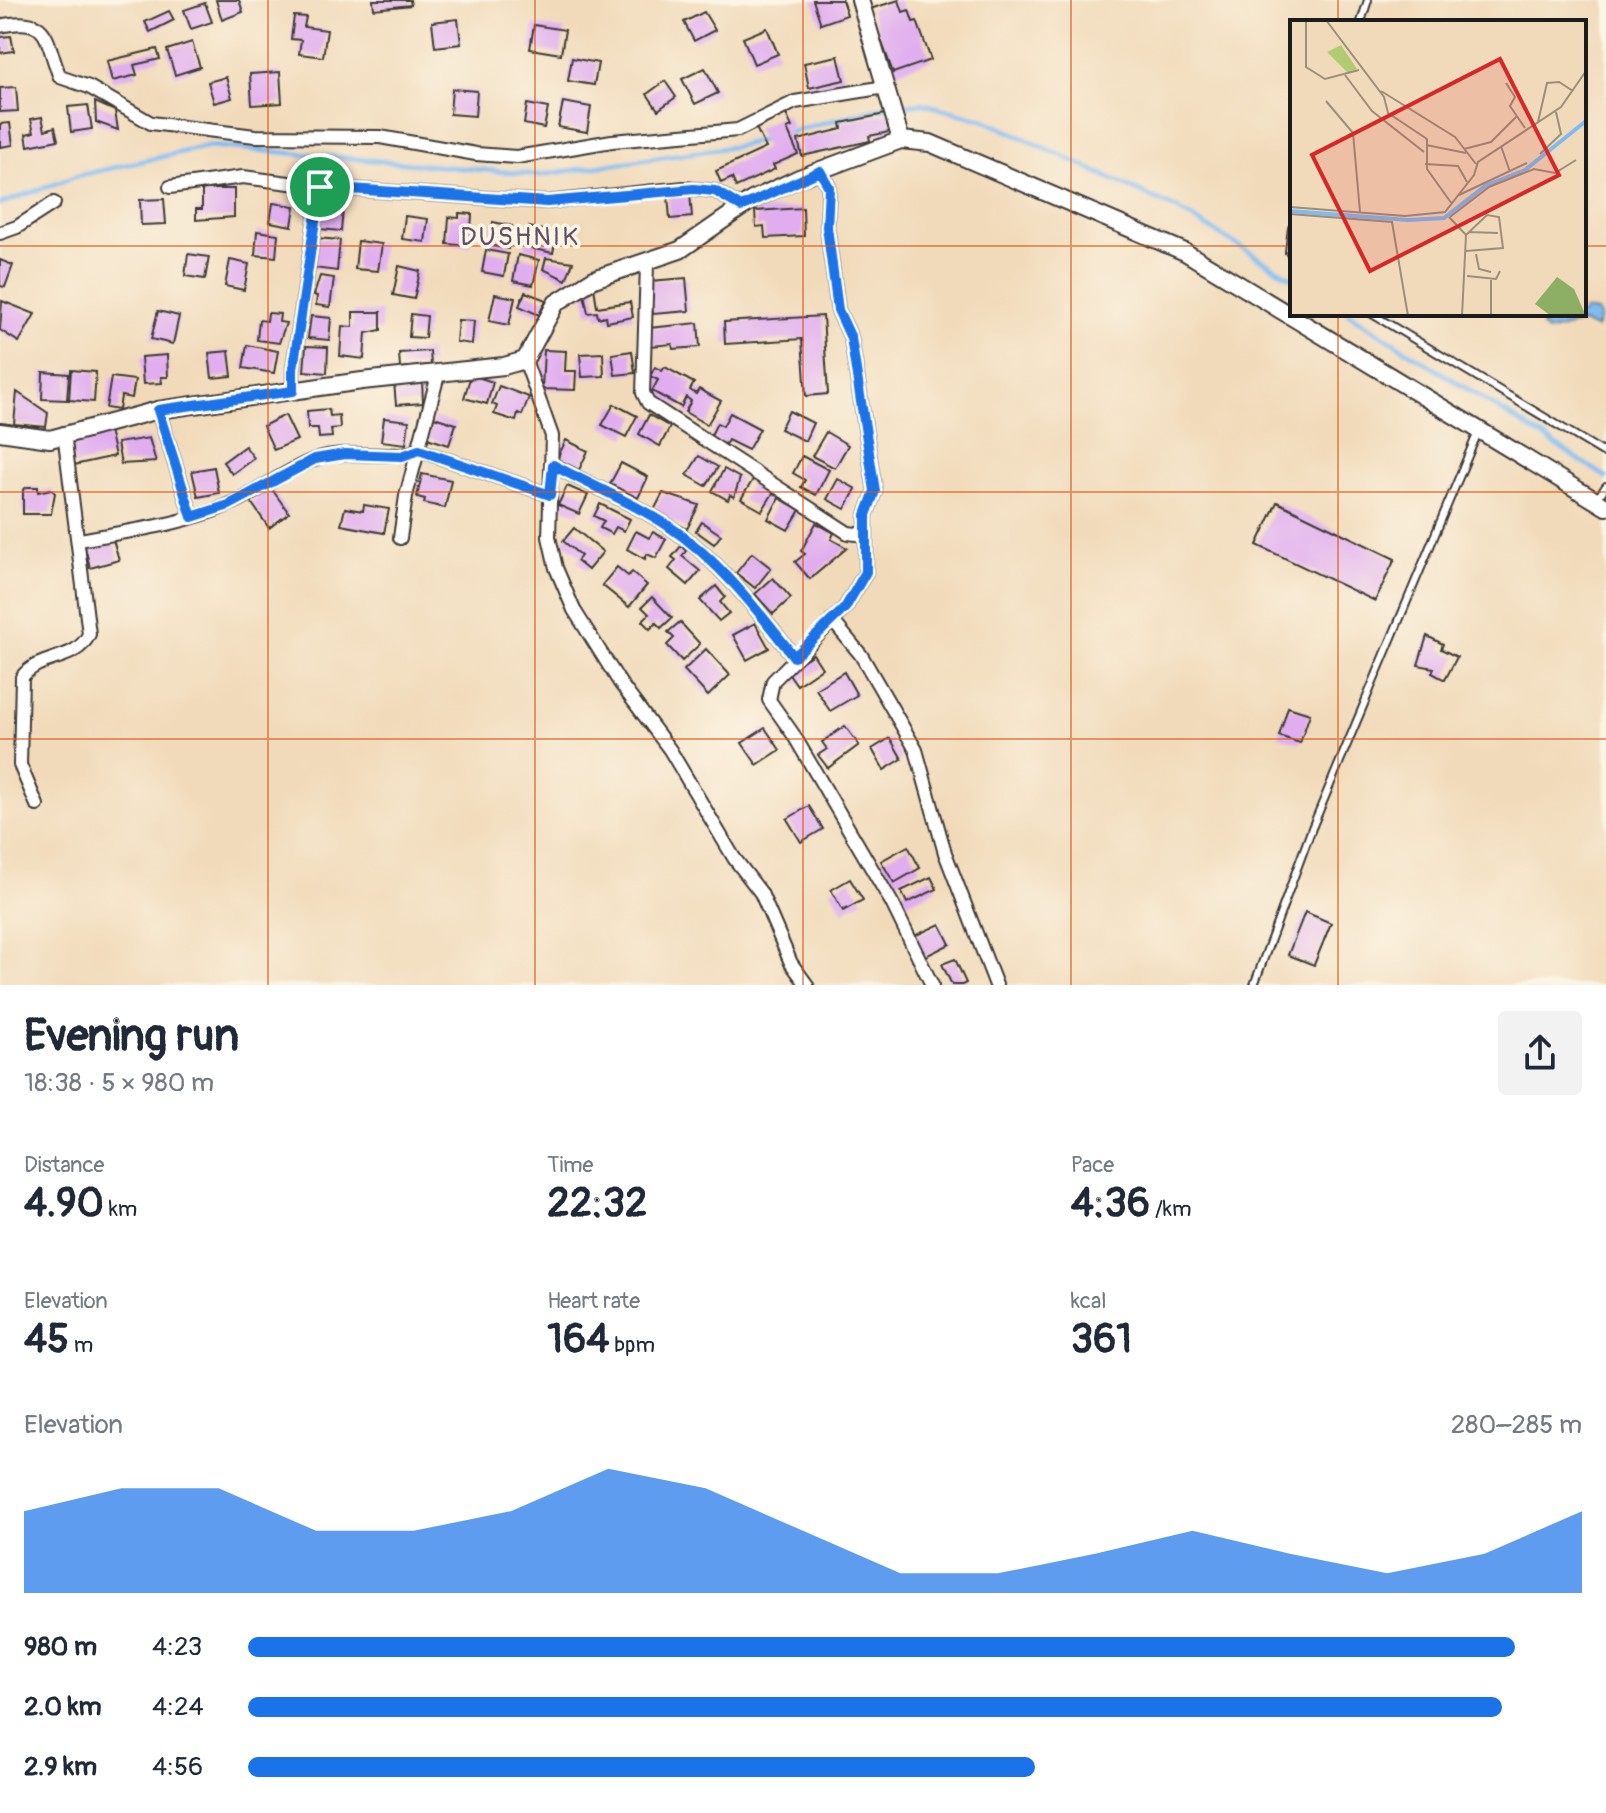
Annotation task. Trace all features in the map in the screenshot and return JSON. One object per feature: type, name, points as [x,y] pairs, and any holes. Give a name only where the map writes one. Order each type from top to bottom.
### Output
[{"type":"street","points":[[860,0],[901,140]]},
{"type":"street","points":[[0,26],[23,21],[41,29],[51,47],[60,77],[89,87],[151,123],[255,136],[380,137],[496,156],[538,156],[612,141],[738,130],[795,102],[887,92]]},
{"type":"street","points":[[0,432],[50,439],[158,410],[438,375],[525,360],[556,303],[594,279],[647,264],[680,250],[741,207],[820,171],[901,140],[930,143],[1185,252],[1478,431],[1603,496]]},
{"type":"street","points":[[820,171],[831,197],[827,227],[838,310],[851,338],[873,461],[875,491],[868,505],[866,572],[845,608],[773,681],[769,700],[793,734],[892,903],[932,985]]},
{"type":"street","points":[[170,187],[231,176],[320,187],[547,202],[694,189],[715,191],[741,207]]},
{"type":"street","points":[[293,391],[293,369],[320,187]]},
{"type":"street","points":[[0,233],[17,227],[54,203]]},
{"type":"street","points":[[647,264],[643,393],[648,403],[848,533],[865,535]]},
{"type":"street","points":[[525,360],[550,426],[553,465],[549,537],[556,568],[574,610],[620,683],[670,750],[734,858],[761,893],[791,963],[807,985]]},
{"type":"street","points":[[400,538],[438,375]]},
{"type":"street","points":[[158,410],[192,517]]},
{"type":"street","points":[[37,805],[20,765],[22,677],[37,663],[78,650],[89,634],[64,433]]},
{"type":"street","points":[[79,540],[192,517],[229,505],[315,459],[345,454],[402,456],[419,450],[550,495]]},
{"type":"street","points":[[553,465],[667,525],[707,557],[753,603],[794,657]]},
{"type":"street","points":[[832,620],[861,655],[916,750],[945,853],[996,985]]},
{"type":"lane","points":[[1362,20],[1368,0]]},
{"type":"lane","points":[[1375,316],[1606,454]]},
{"type":"lane","points":[[1254,985],[1312,828],[1478,431]]},
{"type":"water","points":[[1586,310],[1597,312],[1600,317],[1596,328],[1582,323],[1547,332],[1542,327],[1546,316],[1586,316]]},
{"type":"building","points":[[216,0],[239,0],[243,12],[222,20]]},
{"type":"building","points":[[373,0],[410,0],[411,5],[374,9]]},
{"type":"building","points":[[813,0],[842,0],[847,15],[821,24]]},
{"type":"building","points":[[899,0],[903,12],[909,10],[913,22],[917,21],[931,60],[893,73],[870,9]]},
{"type":"building","points":[[205,3],[212,22],[191,29],[184,10]]},
{"type":"building","points":[[169,11],[174,20],[150,32],[145,22]]},
{"type":"building","points":[[704,12],[715,30],[694,41],[684,22]]},
{"type":"building","points":[[294,16],[306,17],[304,27],[327,30],[323,57],[299,54],[301,40],[291,39]]},
{"type":"building","points":[[458,19],[461,44],[435,47],[432,22]]},
{"type":"building","points":[[534,25],[565,30],[561,54],[530,49]]},
{"type":"building","points":[[767,28],[778,54],[754,64],[743,38]]},
{"type":"building","points":[[11,36],[14,51],[0,53],[0,37]]},
{"type":"building","points":[[192,42],[200,67],[175,75],[167,50]]},
{"type":"building","points":[[157,49],[160,59],[134,65],[137,75],[112,81],[107,61]]},
{"type":"building","points":[[838,56],[844,80],[809,88],[804,63]]},
{"type":"building","points":[[572,58],[598,63],[594,85],[568,81]]},
{"type":"building","points":[[705,68],[718,93],[695,104],[682,79]]},
{"type":"building","points":[[280,72],[282,103],[252,105],[250,74]]},
{"type":"building","points":[[226,77],[232,98],[214,103],[208,82]]},
{"type":"building","points":[[665,81],[676,97],[658,110],[647,94]]},
{"type":"building","points":[[16,87],[18,111],[0,112],[0,88]]},
{"type":"building","points":[[452,89],[477,91],[475,116],[450,114]]},
{"type":"building","points":[[95,102],[115,111],[118,130],[96,122]]},
{"type":"building","points":[[563,102],[591,107],[587,132],[558,127]]},
{"type":"building","points":[[527,104],[548,108],[544,128],[524,124]]},
{"type":"building","points":[[88,105],[92,129],[71,132],[68,107]]},
{"type":"building","points":[[890,113],[894,131],[869,136],[870,141],[802,156],[798,140],[842,129],[841,123]]},
{"type":"building","points":[[786,114],[792,127],[787,129],[798,154],[773,165],[775,169],[736,187],[732,178],[721,183],[716,171],[766,148],[756,128]]},
{"type":"building","points":[[42,117],[45,130],[55,127],[58,140],[28,146],[26,134],[34,132],[31,119]]},
{"type":"building","points":[[10,123],[13,145],[0,147],[0,124]]},
{"type":"building","points":[[202,189],[234,189],[234,217],[196,220],[196,209],[202,209]]},
{"type":"building","points":[[690,193],[692,217],[670,219],[668,195]]},
{"type":"building","points":[[164,199],[166,224],[141,225],[140,200]]},
{"type":"building","points":[[273,203],[295,206],[292,226],[270,222]]},
{"type":"building","points":[[321,208],[343,209],[341,231],[320,229]]},
{"type":"building","points":[[803,208],[804,236],[765,238],[764,226],[756,227],[755,211]]},
{"type":"building","points":[[459,213],[472,214],[470,246],[447,244],[449,217],[459,218]]},
{"type":"building","points":[[405,216],[428,219],[425,242],[402,239]]},
{"type":"building","points":[[493,222],[512,226],[508,249],[489,245]]},
{"type":"building","points":[[529,227],[557,233],[553,253],[525,247]]},
{"type":"building","points":[[257,231],[278,234],[276,257],[255,255]]},
{"type":"building","points":[[316,238],[340,240],[337,271],[313,268]]},
{"type":"building","points":[[358,241],[382,244],[378,271],[355,269]]},
{"type":"building","points":[[486,250],[508,254],[504,276],[482,272]]},
{"type":"building","points":[[188,254],[209,257],[205,279],[185,276]]},
{"type":"building","points":[[518,255],[539,260],[533,285],[513,281]]},
{"type":"building","points":[[546,258],[573,262],[566,280],[543,269]]},
{"type":"building","points":[[0,260],[13,265],[5,287],[0,286]]},
{"type":"building","points":[[230,260],[249,264],[244,290],[225,286]]},
{"type":"building","points":[[399,266],[420,271],[414,299],[393,295]]},
{"type":"building","points":[[320,276],[334,278],[330,307],[316,305],[317,296],[314,295]]},
{"type":"building","points":[[686,278],[689,311],[653,314],[650,281]]},
{"type":"building","points":[[594,287],[597,307],[630,302],[633,317],[607,322],[606,316],[598,318],[597,312],[588,313],[583,289]]},
{"type":"building","points":[[525,292],[546,300],[539,315],[519,306]]},
{"type":"building","points":[[495,294],[515,298],[509,325],[489,321]]},
{"type":"building","points":[[2,301],[35,314],[19,342],[0,330]]},
{"type":"building","points":[[158,311],[179,316],[173,344],[151,339]]},
{"type":"building","points":[[353,312],[381,312],[381,330],[366,333],[364,359],[340,356],[342,326],[353,327]]},
{"type":"building","points":[[268,313],[280,314],[279,322],[286,323],[279,343],[257,340],[259,320],[267,321]]},
{"type":"building","points":[[411,314],[427,316],[425,338],[409,337]]},
{"type":"building","points":[[311,316],[331,318],[329,340],[308,338]]},
{"type":"building","points":[[823,316],[828,394],[806,396],[802,339],[725,344],[724,322]]},
{"type":"building","points":[[458,320],[474,321],[472,344],[456,342]]},
{"type":"building","points":[[698,323],[700,347],[673,349],[672,344],[651,346],[649,328]]},
{"type":"building","points":[[247,345],[278,351],[274,373],[243,368]]},
{"type":"building","points":[[306,346],[328,347],[327,373],[304,371]]},
{"type":"building","points":[[544,350],[566,351],[565,371],[576,371],[575,390],[542,389]]},
{"type":"building","points":[[229,351],[232,376],[212,378],[209,353]]},
{"type":"building","points":[[430,351],[431,365],[400,368],[399,353]]},
{"type":"building","points":[[632,351],[635,373],[615,375],[612,354]]},
{"type":"building","points":[[603,353],[604,376],[582,377],[580,354]]},
{"type":"building","points":[[167,355],[168,377],[161,377],[162,383],[143,384],[141,357]]},
{"type":"building","points":[[655,367],[662,371],[665,367],[694,383],[690,390],[696,394],[699,389],[721,401],[707,425],[685,412],[691,401],[686,397],[681,407],[652,391],[658,380],[650,376]]},
{"type":"building","points":[[71,370],[96,372],[94,402],[69,400]]},
{"type":"building","points":[[43,372],[69,374],[67,400],[42,399]]},
{"type":"building","points":[[471,375],[493,382],[487,404],[464,398]]},
{"type":"building","points":[[111,377],[135,380],[132,398],[121,396],[119,410],[106,408]]},
{"type":"building","points":[[422,380],[423,403],[396,405],[394,382]]},
{"type":"building","points":[[499,386],[529,397],[522,415],[518,413],[516,421],[494,414],[497,406],[492,404]]},
{"type":"building","points":[[17,392],[48,413],[46,427],[14,424]]},
{"type":"building","points":[[614,404],[637,416],[626,437],[602,425]]},
{"type":"building","points":[[329,409],[330,416],[339,415],[340,428],[331,429],[332,437],[319,438],[318,428],[308,428],[307,411]]},
{"type":"building","points":[[789,411],[813,423],[805,441],[780,429]]},
{"type":"building","points":[[730,413],[760,429],[748,450],[728,440],[725,445],[710,437],[717,423],[723,426]]},
{"type":"building","points":[[285,415],[297,440],[274,450],[263,426]]},
{"type":"building","points":[[649,415],[670,427],[660,446],[639,434]]},
{"type":"building","points":[[434,417],[456,424],[449,445],[427,438]]},
{"type":"building","points":[[384,418],[409,421],[406,444],[381,441]]},
{"type":"building","points":[[109,430],[115,456],[74,465],[68,439]]},
{"type":"building","points":[[826,432],[848,445],[835,468],[812,456]]},
{"type":"building","points":[[149,438],[156,462],[121,464],[117,443]]},
{"type":"building","points":[[566,440],[588,451],[579,470],[557,459]]},
{"type":"building","points":[[245,446],[254,458],[232,474],[223,462]]},
{"type":"building","points":[[699,456],[718,467],[706,486],[687,475]]},
{"type":"building","points":[[802,456],[829,470],[816,495],[801,487],[805,480],[793,473]]},
{"type":"building","points":[[621,463],[648,477],[638,498],[610,484]]},
{"type":"building","points":[[214,467],[219,493],[198,497],[192,471]]},
{"type":"building","points":[[724,469],[740,478],[734,497],[730,495],[728,500],[712,491]]},
{"type":"building","points":[[422,474],[451,480],[445,508],[424,503],[425,499],[417,497]]},
{"type":"building","points":[[754,478],[775,490],[762,511],[741,499]]},
{"type":"building","points":[[838,479],[856,489],[845,509],[827,499]]},
{"type":"building","points":[[567,486],[588,495],[579,514],[558,505]]},
{"type":"building","points":[[38,487],[38,492],[51,489],[55,493],[51,514],[23,514],[23,490]]},
{"type":"building","points":[[271,488],[289,513],[269,528],[251,502]]},
{"type":"building","points":[[663,493],[699,505],[687,529],[653,512]]},
{"type":"building","points":[[779,498],[800,510],[788,530],[768,519]]},
{"type":"building","points":[[1277,502],[1395,559],[1375,601],[1257,545]]},
{"type":"building","points":[[600,504],[630,519],[624,531],[616,527],[612,534],[600,528],[604,521],[594,516]]},
{"type":"building","points":[[364,505],[389,509],[384,533],[341,525],[345,508],[363,511]]},
{"type":"building","points":[[702,522],[721,535],[714,544],[696,531]]},
{"type":"building","points":[[816,523],[834,533],[831,539],[847,548],[810,579],[795,562],[805,554],[801,551]]},
{"type":"building","points":[[574,528],[603,552],[588,570],[577,561],[581,556],[563,541]]},
{"type":"building","points":[[636,531],[649,538],[653,532],[666,539],[656,558],[647,554],[645,559],[627,549]]},
{"type":"building","points":[[112,536],[119,560],[90,568],[84,543]]},
{"type":"building","points":[[681,546],[686,551],[682,556],[700,571],[688,585],[669,569],[676,560],[672,557]]},
{"type":"building","points":[[752,553],[771,568],[755,588],[736,573]]},
{"type":"building","points":[[617,567],[628,576],[632,572],[647,585],[629,607],[602,585]]},
{"type":"building","points":[[773,578],[791,598],[773,614],[755,594]]},
{"type":"building","points":[[716,586],[725,597],[720,602],[729,613],[719,621],[700,600]]},
{"type":"building","points":[[652,597],[672,618],[661,628],[656,623],[650,629],[642,621],[649,614],[642,607]]},
{"type":"building","points":[[680,622],[700,644],[682,661],[667,645],[674,638],[668,632]]},
{"type":"building","points":[[755,623],[769,648],[747,660],[733,635]]},
{"type":"building","points":[[1427,636],[1443,644],[1441,649],[1457,657],[1445,680],[1432,673],[1434,668],[1418,665]]},
{"type":"building","points":[[706,649],[730,675],[708,696],[684,670]]},
{"type":"building","points":[[813,654],[822,668],[797,685],[787,671]]},
{"type":"building","points":[[844,672],[857,695],[830,711],[816,689]]},
{"type":"building","points":[[1288,707],[1310,714],[1300,743],[1279,736]]},
{"type":"building","points":[[845,726],[859,745],[828,768],[818,755],[827,749],[822,742]]},
{"type":"building","points":[[765,728],[780,750],[757,765],[742,743]]},
{"type":"building","points":[[890,738],[902,759],[884,770],[872,749]]},
{"type":"building","points":[[809,806],[823,829],[801,842],[787,819]]},
{"type":"building","points":[[908,846],[920,868],[894,883],[881,861]]},
{"type":"building","points":[[931,877],[937,889],[907,903],[901,891]]},
{"type":"building","points":[[850,879],[863,900],[843,911],[831,890]]},
{"type":"building","points":[[1305,912],[1331,923],[1314,965],[1288,955]]},
{"type":"building","points":[[940,924],[950,944],[922,958],[912,937]]},
{"type":"building","points":[[955,959],[966,983],[962,985],[952,985],[942,964]]},
{"type":"waterway","points":[[784,134],[875,109],[921,103],[984,120],[1179,210],[1290,277]]},
{"type":"waterway","points":[[0,204],[77,176],[209,146],[540,175],[738,146],[766,139]]},
{"type":"waterway","points":[[1352,316],[1606,477]]},
{"type":"district","name":"DUSHNIK","points":[[520,236]]},
{"type":"route","points":[[820,171],[831,197],[827,227],[838,310],[851,338],[873,461],[875,491],[866,515],[866,572],[845,608],[794,657],[753,603],[707,557],[667,525],[553,465],[550,495],[419,450],[402,456],[345,454],[315,459],[247,497],[192,517],[158,410],[293,391],[293,369],[320,187],[514,202],[600,198],[684,188],[715,191],[741,207],[820,171]]}]
